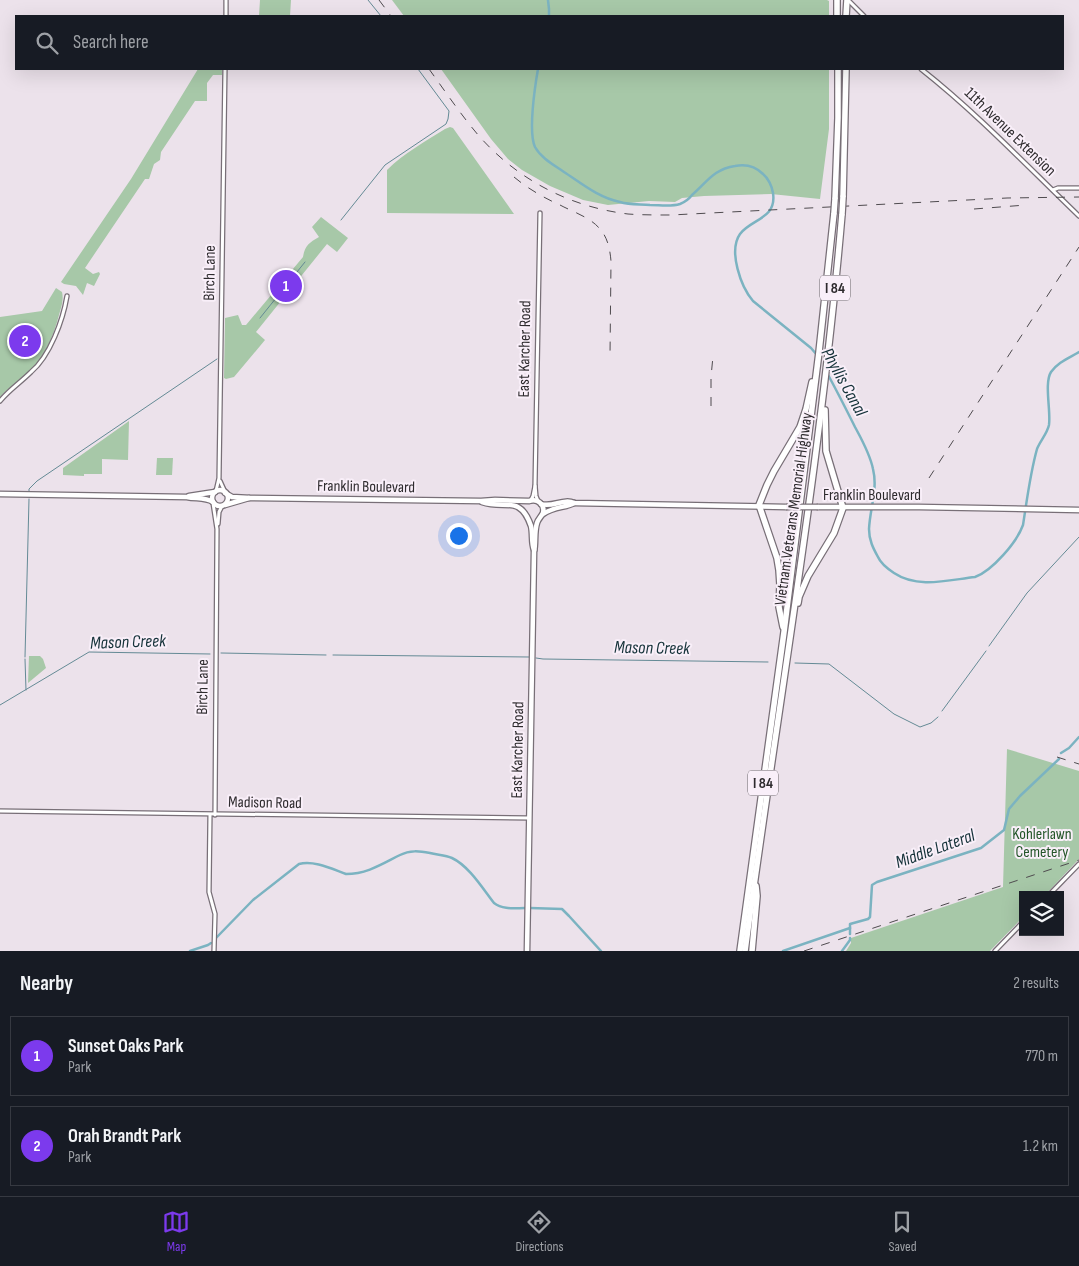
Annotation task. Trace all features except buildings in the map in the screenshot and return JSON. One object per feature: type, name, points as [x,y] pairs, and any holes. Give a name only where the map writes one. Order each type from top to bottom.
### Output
[{"type":"highway","points":[[837,0],[837,15]]},
{"type":"highway","points":[[846,15],[847,0]]},
{"type":"highway","name":"I 84","points":[[816,363],[834,213],[838,70]]},
{"type":"highway","name":"Vietnam Veterans Memorial Highway","points":[[745,951],[826,377],[842,214],[846,70]]},
{"type":"highway","points":[[784,632],[779,607],[779,570],[773,545],[759,505],[774,470],[800,427],[816,363]]},
{"type":"highway","name":"Vietnam Veterans Memorial Highway","points":[[738,951],[784,632],[816,363]]},
{"type":"highway","points":[[785,671],[800,597],[808,576],[834,533],[843,508],[826,451],[824,409],[826,377]]},
{"type":"highway","points":[[752,951],[757,896],[754,879]]},
{"type":"main road","points":[[213,503],[212,498],[216,491]]},
{"type":"main road","points":[[0,494],[187,497],[221,491],[225,493],[227,500],[223,505],[218,506],[207,499],[187,497]]},
{"type":"main road","name":"Franklin Boulevard","points":[[225,493],[232,497],[250,498],[530,501]]},
{"type":"main road","name":"Franklin Boulevard","points":[[223,505],[250,498]]},
{"type":"main road","name":"Franklin Boulevard","points":[[481,501],[514,506],[521,509],[526,515]]},
{"type":"main road","points":[[530,501],[540,503],[544,508],[543,514],[536,525],[536,547],[534,550],[532,547],[532,530],[525,507],[530,501]]},
{"type":"main road","name":"Franklin Boulevard","points":[[540,503],[547,506],[571,501],[574,503],[843,508],[1079,510]]},
{"type":"main road","name":"Franklin Boulevard","points":[[543,514],[552,509],[574,503]]},
{"type":"main road","points":[[526,515],[534,520],[538,520]]},
{"type":"main road","name":"East Karcher Road","points":[[527,951],[534,550]]},
{"type":"street","points":[[226,0],[226,15]]},
{"type":"street","points":[[847,0],[863,15]]},
{"type":"street","name":"Birch Lane","points":[[216,491],[219,478],[225,70]]},
{"type":"street","name":"11th Avenue Extension","points":[[923,70],[958,99],[1079,216]]},
{"type":"street","points":[[1052,190],[1058,188],[1079,188]]},
{"type":"street","name":"East Karcher Road","points":[[535,485],[540,213]]},
{"type":"street","points":[[0,401],[33,371],[44,358],[54,337],[67,296]]},
{"type":"street","points":[[66,303],[71,298]]},
{"type":"street","name":"Birch Lane","points":[[219,478],[225,493]]},
{"type":"street","points":[[530,501],[535,485]]},
{"type":"street","points":[[535,485],[536,496],[540,503]]},
{"type":"street","name":"Birch Lane","points":[[213,503],[217,529]]},
{"type":"street","name":"Birch Lane","points":[[214,951],[215,914],[210,892],[213,815],[217,529],[219,512],[223,505]]},
{"type":"street","name":"Madison Road","points":[[0,812],[529,818]]},
{"type":"street","points":[[1053,891],[1079,864]]},
{"type":"street","points":[[995,951],[1019,926]]},
{"type":"green space","points":[[260,0],[291,0],[290,15],[259,15]]},
{"type":"green space","points":[[392,0],[829,1],[829,15],[403,15]]},
{"type":"green space","points":[[197,70],[222,70],[222,75],[213,75],[207,83],[207,101],[195,101],[161,152],[160,160],[154,164],[149,179],[145,179],[85,268],[93,274],[99,272],[100,274],[94,286],[87,283],[83,295],[76,286],[61,282],[131,179]]},
{"type":"green space","points":[[442,70],[829,70],[829,129],[820,199],[771,194],[704,196],[682,198],[675,202],[649,201],[608,205],[583,200],[550,186],[522,170],[508,159],[491,139]]},
{"type":"green space","points":[[450,127],[453,128],[514,214],[387,213],[387,170],[415,148]]},
{"type":"green space","points":[[321,217],[348,238],[337,252],[327,244],[256,332],[265,340],[234,377],[224,378],[225,318],[238,315],[242,325],[246,325],[303,257],[308,245],[319,237],[312,227]]},
{"type":"green space","points":[[56,288],[62,292],[62,301],[51,340],[33,368],[0,397],[0,317],[42,311]]},
{"type":"green space","points":[[129,421],[128,460],[102,459],[102,474],[84,474],[84,476],[63,475],[63,468]]},
{"type":"green space","points":[[157,458],[173,458],[172,475],[156,475]]},
{"type":"green space","points":[[29,656],[40,656],[46,668],[28,683]]},
{"type":"green space","name":"Kohlerlawn Cemetery","points":[[1007,749],[1079,771],[1079,859],[1049,891],[1019,891],[1019,921],[990,951],[846,951],[851,943],[851,938],[1003,887]]},
{"type":"waterway","points":[[368,0],[380,15]]},
{"type":"waterway","name":"Phyllis Canal","points":[[548,0],[549,15]]},
{"type":"waterway","points":[[341,220],[385,165],[446,124],[449,111],[419,70]]},
{"type":"waterway","name":"Phyllis Canal","points":[[538,70],[532,120],[535,147],[552,164],[590,190],[612,200],[628,204],[673,205],[680,204],[690,198],[716,173],[728,168],[739,165],[750,166],[765,176],[772,188],[773,202],[771,208],[762,218],[740,234],[735,250],[737,269],[744,287],[753,301],[817,355]]},
{"type":"waterway","points":[[260,318],[305,262]]},
{"type":"waterway","name":"Phyllis Canal","points":[[827,373],[872,463],[875,484],[869,533],[879,560],[889,570],[903,578],[913,581],[933,582],[975,577],[982,574],[1003,555],[1020,532],[1023,525],[1037,449],[1049,425],[1049,377],[1051,372],[1064,360],[1079,352]]},
{"type":"waterway","points":[[29,491],[37,481],[217,359]]},
{"type":"waterway","points":[[25,657],[29,499]]},
{"type":"waterway","name":"Mason Creek","points":[[989,646],[1027,593],[1079,537]]},
{"type":"waterway","name":"Mason Creek","points":[[942,711],[986,651]]},
{"type":"waterway","name":"Mason Creek","points":[[0,705],[89,652],[210,654]]},
{"type":"waterway","name":"Mason Creek","points":[[221,653],[326,655]]},
{"type":"waterway","name":"Mason Creek","points":[[333,655],[529,657]]},
{"type":"waterway","name":"Mason Creek","points":[[536,658],[768,662]]},
{"type":"waterway","points":[[25,659],[26,690]]},
{"type":"waterway","name":"Mason Creek","points":[[795,663],[829,664],[894,714],[920,727],[931,723],[938,717]]},
{"type":"waterway","name":"Middle Lateral","points":[[1061,753],[1069,748],[1079,737]]},
{"type":"waterway","name":"Middle Lateral","points":[[850,934],[850,924],[870,917],[872,885],[981,848],[1004,830],[1009,809],[1059,759]]},
{"type":"waterway","points":[[216,938],[253,900],[299,864],[317,864],[346,874],[354,874],[374,868],[404,853],[418,851],[447,856],[464,866],[494,903],[505,908],[525,908]]},
{"type":"waterway","points":[[530,908],[562,909],[601,951]]},
{"type":"waterway","points":[[783,951],[850,928]]},
{"type":"waterway","name":"Middle Lateral","points":[[842,951],[850,938]]},
{"type":"waterway","points":[[190,951],[211,943]]},
{"type":"railway","points":[[379,0],[390,15]]},
{"type":"railway","points":[[430,70],[479,136],[511,166],[546,189],[586,205],[607,210],[628,214],[671,215],[1007,198],[1079,197]]},
{"type":"railway","points":[[514,177],[542,196],[591,221],[605,236],[611,261],[610,356]]},
{"type":"railway","points":[[974,209],[1026,205]]},
{"type":"railway","points":[[929,478],[1079,247]]},
{"type":"railway","points":[[711,406],[713,356]]},
{"type":"railway","points":[[1057,757],[1079,764]]},
{"type":"railway","points":[[804,951],[1079,860]]},
{"type":"place","name":"Sunset Oaks Park","points":[[286,286]]},
{"type":"place","name":"Orah Brandt Park","points":[[25,341]]}]
